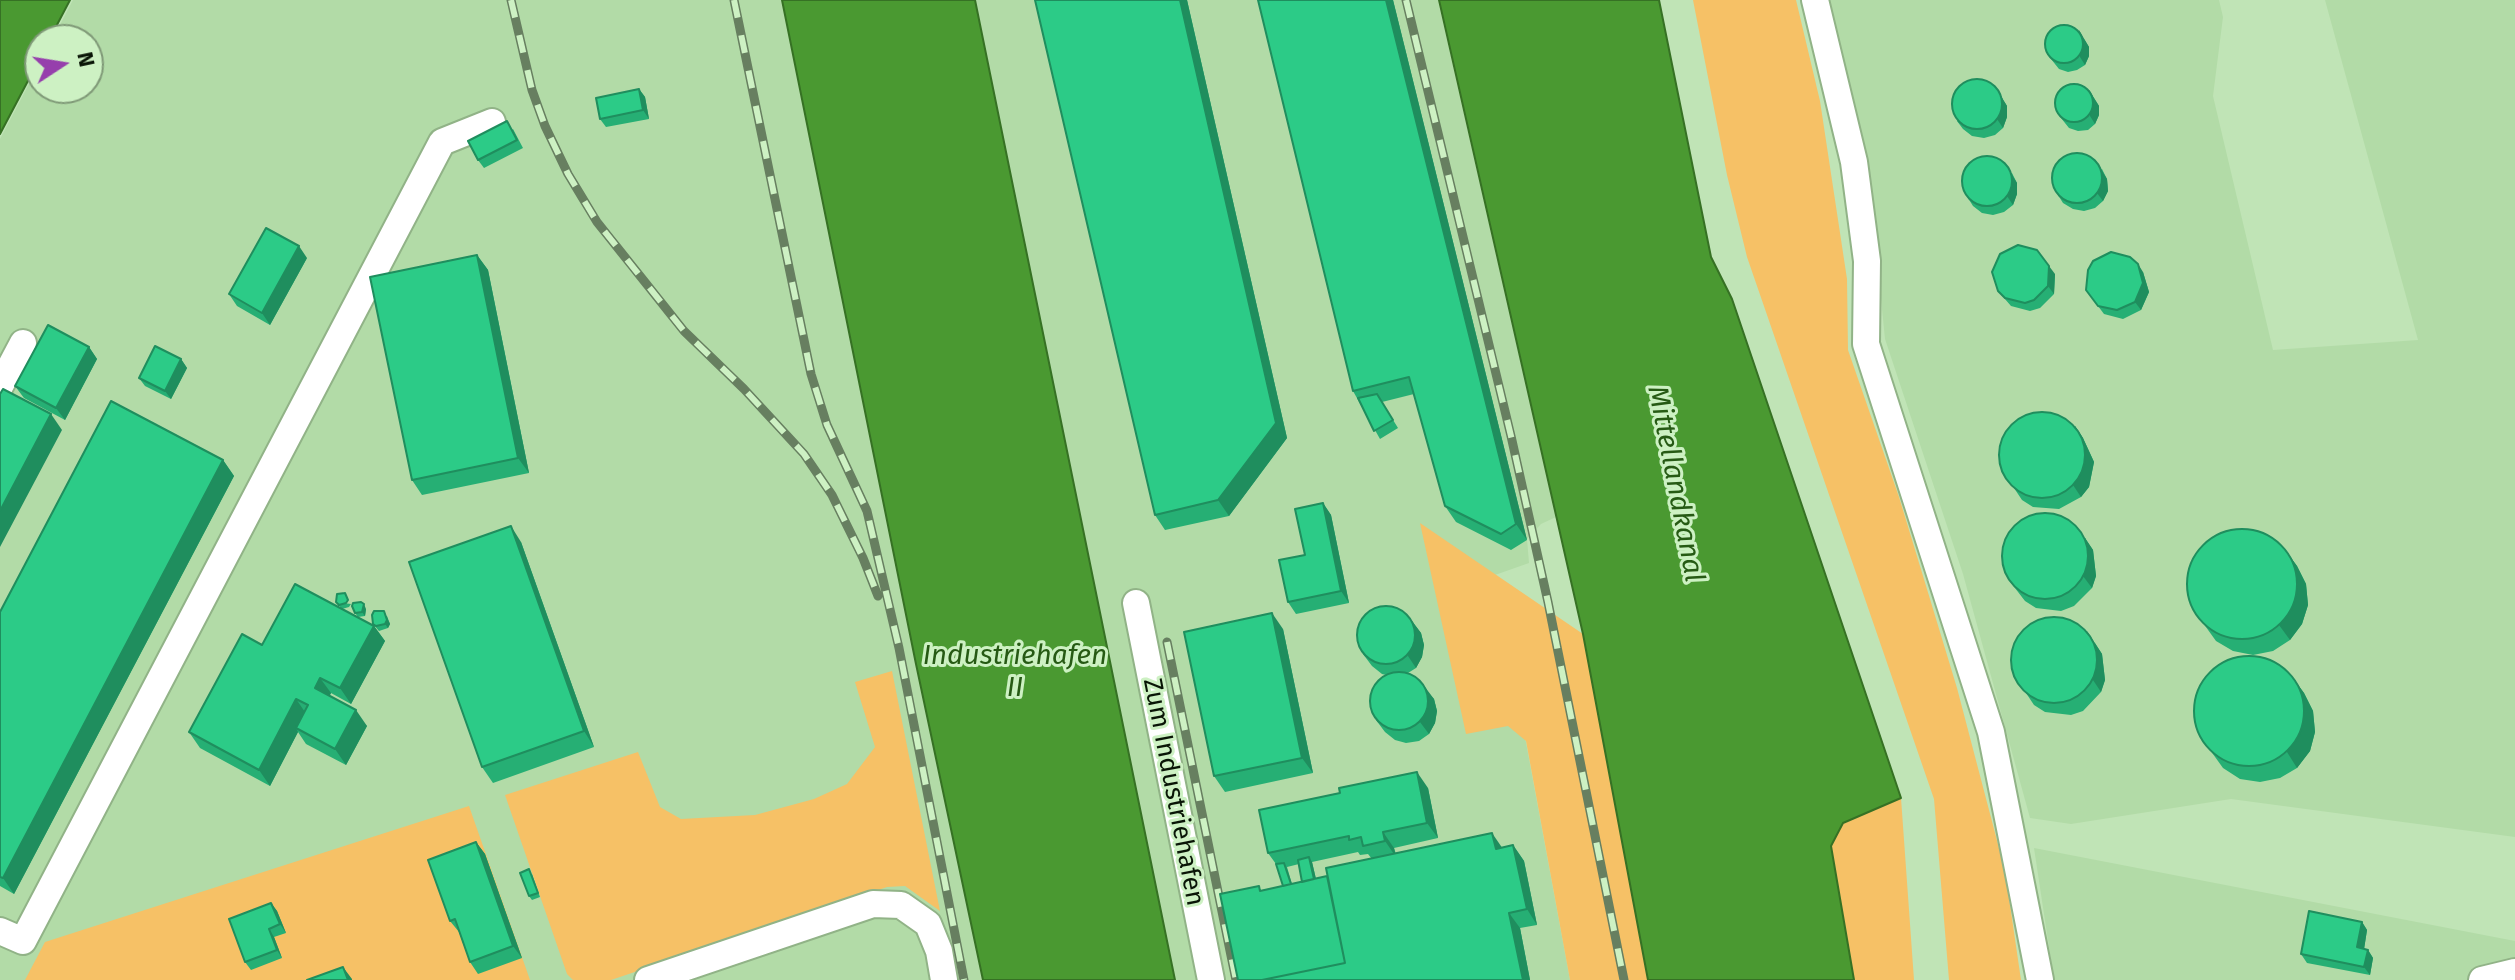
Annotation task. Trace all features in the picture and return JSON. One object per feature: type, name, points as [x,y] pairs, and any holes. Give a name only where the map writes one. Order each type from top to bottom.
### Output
[{"type":"street","points":[[1815,0],[1854,162],[1867,261],[1866,344],[1991,732],[2040,980]]},
{"type":"street","points":[[0,931],[23,941],[442,142],[492,122]]},
{"type":"street","points":[[0,386],[23,343]]},
{"type":"street","name":"Zum Industriehafen","points":[[1136,603],[1211,980]]},
{"type":"street","points":[[648,980],[873,904],[901,905],[928,924],[939,951],[944,980]]},
{"type":"shaded area","points":[[73,0],[782,0],[983,980],[0,980],[0,139],[24,93],[24,104],[104,104],[104,24],[60,24]]},
{"type":"shaded area","points":[[975,0],[1438,0],[1556,517],[1541,524],[1527,539],[1529,563],[1495,575],[1570,980],[1175,980]]},
{"type":"shaded area","points":[[1693,0],[1796,0],[1820,101],[1847,279],[1848,350],[1899,497],[1957,688],[2005,871],[2021,980],[1949,980],[1934,799],[1747,257],[1727,175]]},
{"type":"shaded area","points":[[1829,0],[2219,0],[2223,17],[2213,96],[2273,350],[2418,340],[2325,0],[2515,0],[2515,837],[2231,799],[2071,824],[2030,818],[1963,574],[1885,339],[1867,159]]},
{"type":"shaded area","points":[[1420,523],[1583,634],[1649,980],[1570,980],[1526,741],[1508,726],[1466,734]]},
{"type":"shaded area","points":[[892,671],[940,911],[905,886],[887,887],[611,980],[573,980],[567,974],[505,795],[638,752],[660,807],[681,819],[755,815],[814,799],[847,784],[875,747],[855,682]]},
{"type":"shaded area","points":[[1901,798],[1914,980],[1854,980],[1831,846],[1843,823]]},
{"type":"shaded area","points":[[469,806],[530,980],[25,980],[45,942]]},
{"type":"shaded area","points":[[2034,848],[2515,941],[2515,980],[2054,980]]},
{"type":"water","points":[[0,0],[70,0],[57,24],[24,24],[24,88],[0,134]]},
{"type":"water","name":"Industriehafen II","points":[[782,0],[975,0],[1175,980],[983,980]]},
{"type":"water","name":"Mittellandkanal","points":[[1439,0],[1659,0],[1711,257],[1732,299],[1901,798],[1843,823],[1831,846],[1854,980],[1648,980],[1583,634]]},
{"type":"building","points":[[1035,0],[1180,0],[1276,423],[1218,500],[1155,515]]},
{"type":"building","points":[[1258,0],[1386,0],[1516,524],[1501,534],[1445,506],[1409,377],[1353,391]]},
{"type":"building","points":[[2064,25],[2078,30],[2083,44],[2078,58],[2064,63],[2050,58],[2045,44],[2050,30]]},
{"type":"building","points":[[1977,79],[1995,86],[2002,104],[1995,122],[1977,129],[1959,122],[1952,104],[1959,86]]},
{"type":"building","points":[[2074,84],[2088,89],[2093,103],[2088,117],[2074,122],[2060,117],[2055,103],[2060,89]]},
{"type":"building","points":[[639,89],[643,110],[600,119],[596,98]]},
{"type":"building","points":[[507,121],[517,140],[478,160],[468,141]]},
{"type":"building","points":[[2077,153],[2095,160],[2102,178],[2095,196],[2077,203],[2059,196],[2052,178],[2059,160]]},
{"type":"building","points":[[1987,156],[2005,163],[2012,181],[2005,199],[1987,206],[1969,199],[1962,181],[1969,163]]},
{"type":"building","points":[[266,228],[299,246],[262,313],[229,294]]},
{"type":"building","points":[[2018,245],[2037,250],[2049,266],[2048,286],[2034,300],[2025,303],[2005,298],[1998,291],[1992,272],[2000,254]]},
{"type":"building","points":[[2111,252],[2130,257],[2138,264],[2143,283],[2135,302],[2117,310],[2098,306],[2086,290],[2088,270],[2093,261]]},
{"type":"building","points":[[477,255],[518,458],[412,480],[370,277]]},
{"type":"building","points":[[48,325],[89,347],[56,408],[15,386]]},
{"type":"building","points":[[155,346],[181,359],[165,391],[139,378]]},
{"type":"building","points":[[3,389],[51,414],[0,511],[0,394]]},
{"type":"building","points":[[1377,394],[1393,420],[1374,431],[1358,398]]},
{"type":"building","points":[[111,401],[223,460],[3,878],[0,877],[0,612]]},
{"type":"building","points":[[2042,412],[2058,416],[2072,425],[2081,439],[2085,455],[2081,471],[2072,485],[2058,494],[2042,498],[2026,494],[2012,485],[2003,471],[1999,455],[2003,439],[2012,425],[2026,416]]},
{"type":"building","points":[[1323,503],[1341,591],[1288,602],[1279,560],[1305,555],[1295,509]]},
{"type":"building","points":[[2045,513],[2061,517],[2075,526],[2084,540],[2088,556],[2084,572],[2075,586],[2061,595],[2045,599],[2029,595],[2015,586],[2006,572],[2002,556],[2006,540],[2015,526],[2029,517]]},
{"type":"building","points":[[511,526],[584,731],[482,767],[409,562]]},
{"type":"building","points":[[2242,529],[2263,533],[2281,545],[2293,563],[2297,584],[2293,605],[2281,623],[2263,635],[2242,639],[2221,635],[2203,623],[2191,605],[2187,584],[2191,563],[2203,545],[2221,533]]},
{"type":"building","points":[[295,584],[374,626],[340,688],[320,678],[315,688],[356,710],[335,749],[296,728],[308,705],[296,699],[259,770],[189,732],[242,634],[262,645]]},
{"type":"building","points":[[345,593],[348,600],[339,605],[336,602],[337,594]]},
{"type":"building","points":[[353,603],[364,604],[362,612],[355,613]]},
{"type":"building","points":[[1386,606],[1407,614],[1415,635],[1407,656],[1386,664],[1365,656],[1357,635],[1365,614]]},
{"type":"building","points":[[374,611],[384,611],[385,624],[373,624]]},
{"type":"building","points":[[1272,613],[1302,758],[1214,776],[1184,632]]},
{"type":"building","points":[[2054,617],[2070,621],[2084,630],[2093,644],[2097,660],[2093,676],[2084,690],[2070,699],[2054,703],[2038,699],[2024,690],[2015,676],[2011,660],[2015,644],[2024,630],[2038,621]]},
{"type":"building","points":[[2249,656],[2270,660],[2288,672],[2300,690],[2304,711],[2300,732],[2288,750],[2270,762],[2249,766],[2228,762],[2210,750],[2198,732],[2194,711],[2198,690],[2210,672],[2228,660]]},
{"type":"building","points":[[1399,672],[1420,680],[1428,701],[1420,722],[1399,730],[1378,722],[1370,701],[1378,680]]},
{"type":"building","points":[[1417,772],[1427,823],[1383,832],[1385,841],[1363,846],[1361,837],[1349,840],[1349,836],[1268,853],[1259,810],[1340,793],[1339,788]]},
{"type":"building","points":[[1492,833],[1496,849],[1513,845],[1527,909],[1509,913],[1523,980],[1262,980],[1345,963],[1326,868]]},
{"type":"building","points":[[476,842],[513,946],[470,962],[455,919],[450,921],[428,860]]},
{"type":"building","points":[[1309,857],[1314,879],[1302,882],[1298,860]]},
{"type":"building","points":[[1284,863],[1291,884],[1283,886],[1276,864]]},
{"type":"building","points":[[529,869],[538,893],[529,896],[520,873]]},
{"type":"building","points":[[1327,876],[1345,963],[1262,980],[1238,980],[1220,894],[1259,886],[1260,891]]},
{"type":"building","points":[[271,903],[280,924],[269,929],[277,950],[245,962],[229,919]]},
{"type":"building","points":[[2309,911],[2362,922],[2357,947],[2368,950],[2364,967],[2301,954]]},
{"type":"building","points":[[343,967],[348,980],[307,980]]},
{"type":"railway","points":[[511,0],[532,90],[545,126],[568,174],[597,222],[684,331],[744,389],[804,454],[832,495],[878,596]]},
{"type":"railway","points":[[734,0],[811,374],[827,425],[867,511],[899,648],[964,980]]},
{"type":"railway","points":[[1406,0],[1548,602],[1624,980]]},
{"type":"railway","points":[[1167,642],[1236,980]]}]
